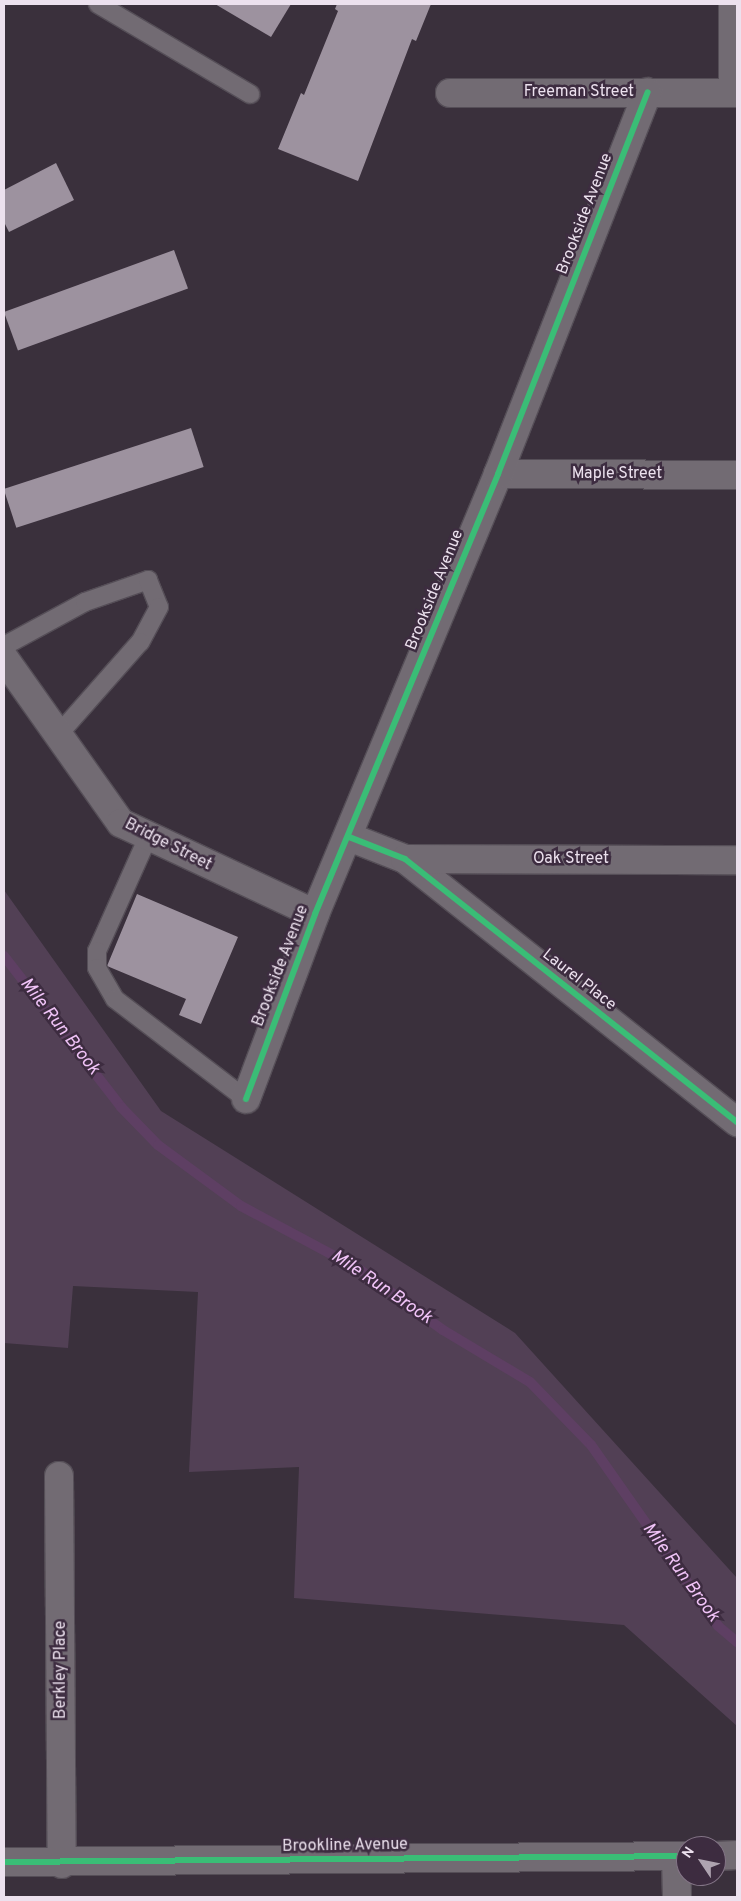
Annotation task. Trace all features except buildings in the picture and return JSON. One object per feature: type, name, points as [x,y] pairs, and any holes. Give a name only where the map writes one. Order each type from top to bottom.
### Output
[{"type":"street","points":[[734,4],[735,93]]},
{"type":"street","name":"Brookside Avenue","points":[[246,1099],[315,914],[349,837],[498,474],[648,92]]},
{"type":"street","name":"Freeman Street","points":[[450,93],[735,93]]},
{"type":"street","name":"Maple Street","points":[[498,474],[737,475]]},
{"type":"street","name":"Bridge Street","points":[[4,658],[121,823],[315,914]]},
{"type":"street","points":[[349,837],[405,859]]},
{"type":"street","name":"Oak Street","points":[[405,859],[737,860]]},
{"type":"street","name":"Laurel Place","points":[[405,859],[737,1122]]},
{"type":"street","name":"Berkley Place","points":[[59,1476],[62,1864]]},
{"type":"street","name":"Brookline Avenue","points":[[4,1862],[62,1864],[676,1856]]},
{"type":"lane","points":[[98,4],[250,94]]},
{"type":"lane","points":[[4,646],[85,602],[148,580],[159,607],[140,642],[58,735]]},
{"type":"lane","points":[[148,837],[97,951],[97,968],[115,999],[246,1099]]},
{"type":"shaded area","points":[[4,890],[161,1111],[515,1333],[737,1578],[737,1726],[624,1625],[294,1598],[299,1467],[189,1472],[198,1292],[73,1286],[68,1348],[4,1343]]},
{"type":"waterway","name":"Mile Run Brook","points":[[4,956],[121,1107],[158,1145],[241,1206],[359,1269],[443,1330],[530,1382],[591,1445],[718,1626],[737,1642]]},
{"type":"cycle path","points":[[246,1099],[315,914],[498,474],[648,92]]},
{"type":"cycle path","points":[[349,837],[405,859],[737,1122]]},
{"type":"cycle path","points":[[4,1862],[676,1856]]}]
